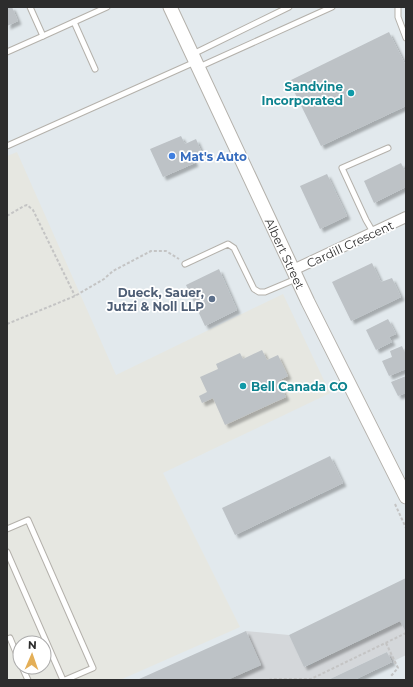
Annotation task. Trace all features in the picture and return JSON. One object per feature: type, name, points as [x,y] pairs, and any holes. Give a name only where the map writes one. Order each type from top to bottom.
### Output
[{"type":"street","name":"Albert Street","points":[[170,7],[295,274],[406,497]]},
{"type":"street","name":"Cardill Crescent","points":[[295,274],[373,232],[406,217]]},
{"type":"lane","points":[[30,7],[43,36]]},
{"type":"lane","points":[[7,52],[107,7]]},
{"type":"lane","points":[[195,61],[289,7]]},
{"type":"lane","points":[[7,146],[195,61],[332,7]]},
{"type":"lane","points":[[398,7],[398,17],[406,38]]},
{"type":"lane","points":[[74,22],[94,69]]},
{"type":"lane","points":[[373,232],[342,168],[388,148]]},
{"type":"lane","points":[[185,264],[228,244],[234,248],[256,291],[265,292],[295,274]]},
{"type":"lane","points":[[7,529],[28,520],[93,668],[64,680],[7,552]]},
{"type":"lane","points":[[10,638],[12,643]]},
{"type":"path","points":[[7,216],[27,205],[33,210],[75,296]]},
{"type":"path","points":[[7,324],[75,296],[104,279],[113,271],[151,252],[166,251],[185,264]]},
{"type":"path","points":[[269,680],[311,679],[406,633]]},
{"type":"path","points":[[386,643],[398,668],[391,676]]},
{"type":"shaded area","points":[[17,152],[116,375],[283,294],[330,393],[163,473],[240,627],[120,680],[7,680],[7,156]]},
{"type":"shaded area","points":[[406,618],[406,655],[392,662],[387,652],[328,680],[227,680],[261,665],[246,631],[289,635],[305,667]]},
{"type":"building","points":[[7,7],[12,7],[18,21],[7,26]]},
{"type":"building","name":"Sandvine Incorporated","points":[[389,32],[406,66],[406,106],[321,146],[289,81]]},
{"type":"building","points":[[181,136],[185,144],[196,139],[202,153],[192,157],[195,163],[163,177],[150,149]]},
{"type":"building","points":[[401,163],[406,173],[406,187],[374,203],[364,181]]},
{"type":"building","points":[[327,174],[347,216],[320,229],[300,186]]},
{"type":"building","points":[[372,263],[381,282],[392,278],[401,297],[351,321],[332,282]]},
{"type":"building","points":[[219,269],[237,310],[205,326],[186,285]]},
{"type":"building","points":[[388,319],[396,334],[389,337],[392,342],[376,350],[366,330]]},
{"type":"building","points":[[402,346],[406,355],[406,369],[389,376],[382,361],[392,357],[390,351]]},
{"type":"building","name":"Bell Canada CO","points":[[262,350],[267,360],[278,355],[288,376],[278,381],[286,397],[225,425],[213,398],[202,403],[199,396],[207,392],[200,377],[218,369],[216,364],[240,353],[243,359]]},
{"type":"building","points":[[406,376],[406,393],[398,396],[391,382]]},
{"type":"building","points":[[330,456],[343,483],[235,535],[222,508]]},
{"type":"building","points":[[406,578],[406,632],[400,621],[304,667],[289,635]]},
{"type":"building","points":[[246,631],[261,665],[227,680],[137,680]]},
{"type":"building","points":[[387,652],[392,662],[354,680],[328,680]]},
{"type":"place","name":"Sandvine Incorporated","points":[[351,93]]},
{"type":"place","name":"Mat's Auto","points":[[172,156]]},
{"type":"place","name":"Dueck, Sauer, Jutzi & Noll LLP","points":[[212,299]]},
{"type":"place","name":"Bell Canada CO","points":[[243,386]]}]
